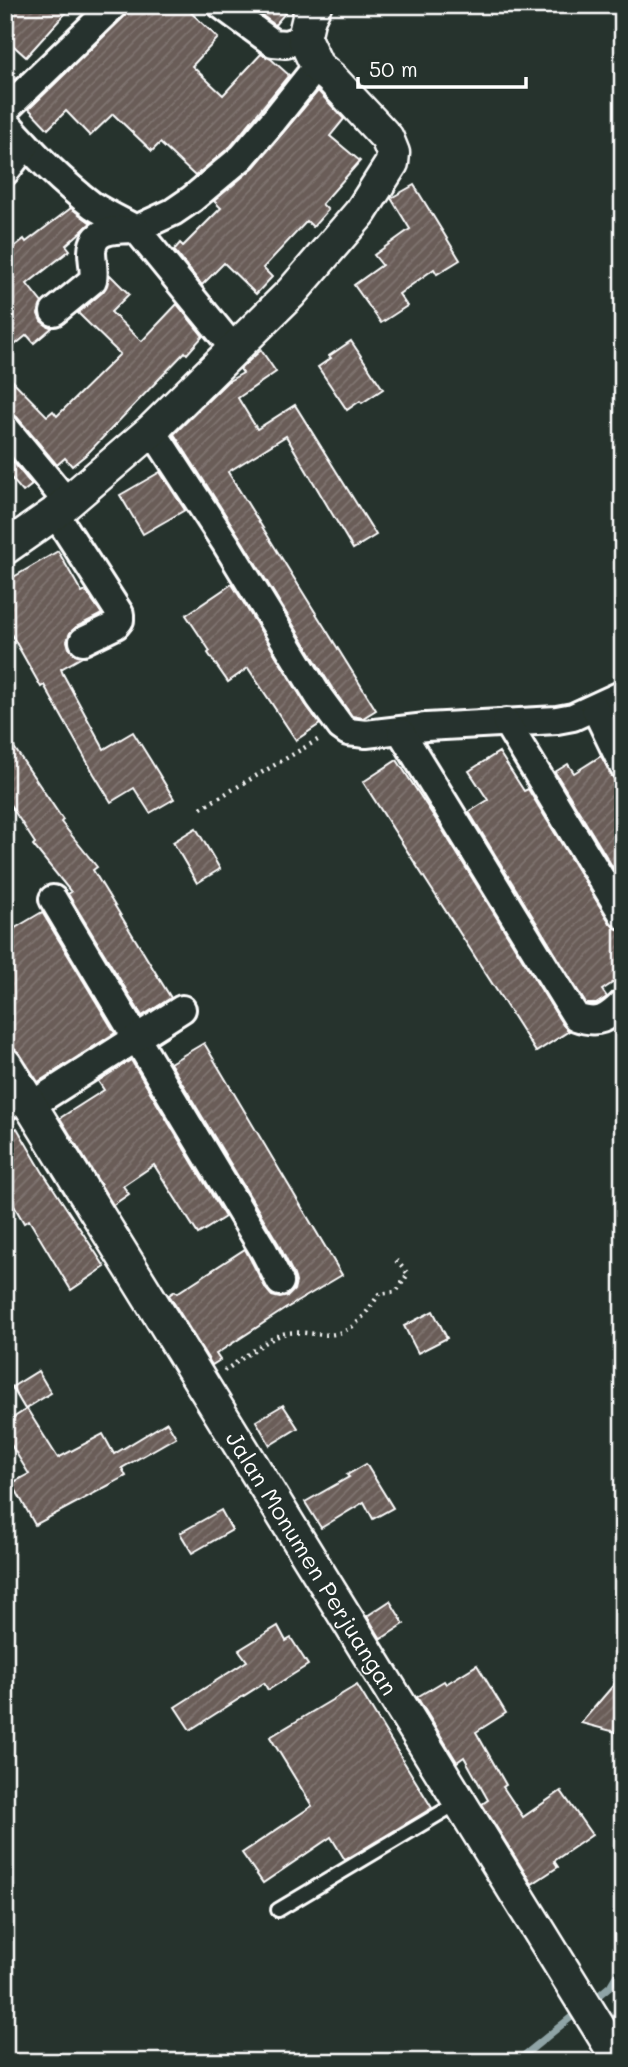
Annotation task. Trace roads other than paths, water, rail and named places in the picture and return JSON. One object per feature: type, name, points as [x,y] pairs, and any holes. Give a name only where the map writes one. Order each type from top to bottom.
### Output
[{"type":"street","points":[[5,110],[114,5]]},
{"type":"street","points":[[8,540],[61,508],[152,430],[291,293],[359,213],[392,163],[393,153],[387,138],[310,52],[286,44],[273,43],[220,5]]},
{"type":"street","points":[[54,312],[93,280],[92,252],[98,236],[105,231],[136,229],[183,205],[242,157],[274,120],[310,52],[309,16],[315,5]]},
{"type":"street","points":[[5,121],[40,161],[94,206],[136,229],[234,349]]},
{"type":"street","points":[[5,172],[26,145]]},
{"type":"street","points":[[5,427],[61,508],[120,614],[116,625],[83,641]]},
{"type":"street","points":[[152,430],[226,544],[319,697],[341,727],[348,732],[401,732],[426,727],[573,718],[623,694]]},
{"type":"street","points":[[595,708],[623,766]]},
{"type":"street","points":[[506,722],[623,915]]},
{"type":"street","points":[[401,732],[576,1017],[590,1022],[610,1016],[623,1003]]},
{"type":"street","points":[[53,899],[280,1282]]},
{"type":"street","points":[[15,1092],[136,1039],[181,1009]]},
{"type":"street","name":"Jalan Monumen Perjuangan","points":[[15,1092],[203,1386],[612,2048]]},
{"type":"lane","points":[[278,1910],[460,1802]]},
{"type":"waterway","points":[[592,2001],[610,1986],[623,1964]]},
{"type":"waterway","points":[[516,2062],[580,2010]]}]
